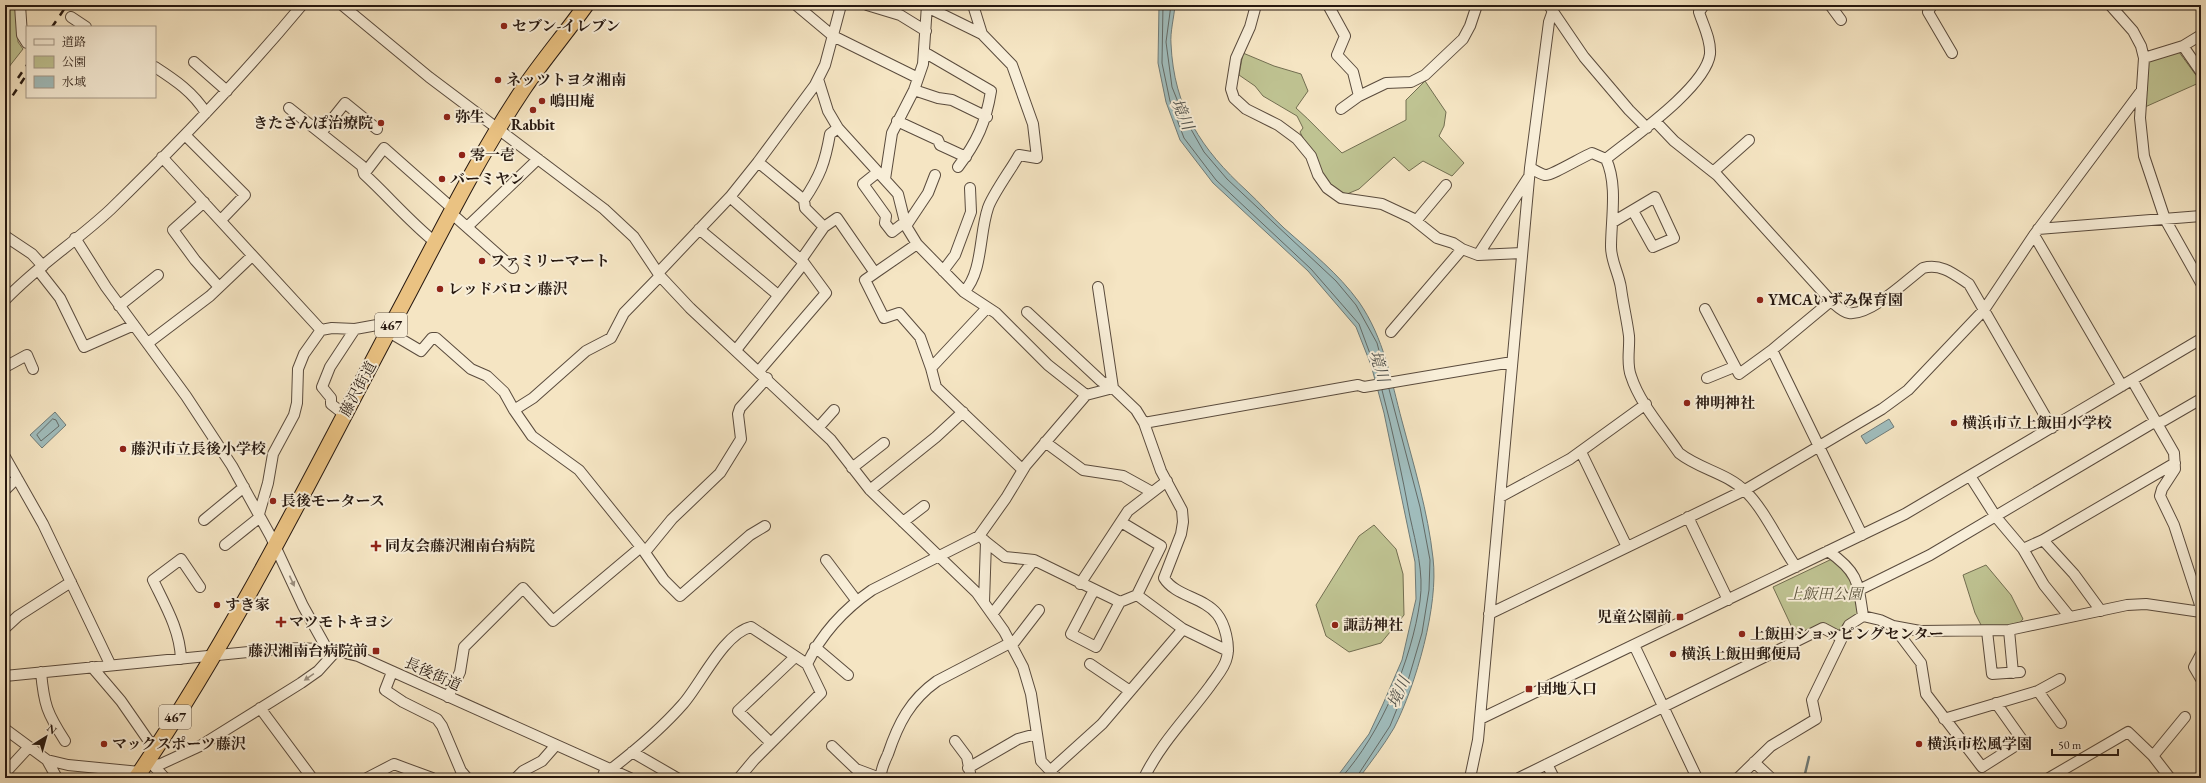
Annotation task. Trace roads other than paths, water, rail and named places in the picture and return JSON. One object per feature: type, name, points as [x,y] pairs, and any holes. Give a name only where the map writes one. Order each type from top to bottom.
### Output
[{"type":"highway","name":"藤沢街道","points":[[146,765],[213,655],[275,546],[435,242],[498,130],[525,87],[586,5]]},
{"type":"street","points":[[20,5],[22,35],[26,41]]},
{"type":"street","points":[[5,300],[109,210],[185,135],[227,91],[302,5]]},
{"type":"street","points":[[342,5],[429,77],[604,208],[629,232],[659,275],[690,308],[767,378],[818,428],[870,490],[984,602],[1011,644],[1023,667],[1030,694],[1041,761],[1054,774],[1102,724],[1183,629]]},
{"type":"street","points":[[796,5],[833,36],[918,78]]},
{"type":"street","points":[[514,410],[533,398],[586,351],[611,338],[624,313],[730,196],[758,162],[818,79],[842,5]]},
{"type":"street","points":[[868,5],[900,15],[926,31]]},
{"type":"street","points":[[973,5],[982,34]]},
{"type":"street","points":[[1256,5],[1232,71],[1231,89],[1234,98],[1246,109],[1278,125],[1296,139],[1311,156],[1322,183],[1334,195],[1348,200],[1382,204],[1416,221],[1437,238],[1453,243],[1462,249],[1478,255],[1522,252]]},
{"type":"street","points":[[1328,5],[1345,36],[1337,55],[1353,72],[1359,96]]},
{"type":"street","points":[[1341,109],[1359,96],[1386,83],[1411,82],[1424,75],[1463,39],[1470,26],[1477,5]]},
{"type":"street","points":[[1606,159],[1651,124],[1696,80],[1708,63],[1709,41],[1699,12],[1704,5]]},
{"type":"street","points":[[1830,5],[1841,20]]},
{"type":"street","points":[[1932,5],[1928,12],[1952,53]]},
{"type":"street","points":[[2110,5],[2133,31],[2141,46],[2144,58],[2140,118],[2144,156],[2165,219],[2201,283]]},
{"type":"street","points":[[882,175],[892,133],[914,90],[918,78],[924,52],[927,6],[982,34],[1012,65],[1033,124],[1037,158],[1020,155],[987,208],[978,264],[971,284],[964,292]]},
{"type":"street","points":[[1552,7],[1584,57],[1629,110],[1651,124],[1713,172],[1831,301],[1848,313],[1859,312],[1871,308],[1923,268],[1932,265],[1947,269],[1968,284],[2052,428]]},
{"type":"street","points":[[1470,778],[1478,740],[1530,172],[1552,7]]},
{"type":"street","points":[[71,17],[84,26]]},
{"type":"street","points":[[2144,58],[2183,46],[2201,35]]},
{"type":"street","points":[[2183,46],[2201,72]]},
{"type":"street","points":[[924,52],[991,91],[986,117],[977,138],[966,157],[958,167]]},
{"type":"street","points":[[194,62],[227,91]]},
{"type":"street","points":[[156,68],[179,83],[198,100],[206,113]]},
{"type":"street","points":[[818,79],[828,111],[838,128],[898,194],[906,224],[918,244],[964,292],[996,313],[1048,365],[1086,395]]},
{"type":"street","points":[[914,90],[938,98],[952,100],[986,117]]},
{"type":"street","points":[[1489,614],[1745,490],[1882,409],[1908,390],[1984,310],[2036,232],[2142,90]]},
{"type":"street","points":[[321,133],[345,103],[377,129]]},
{"type":"street","points":[[289,108],[362,166],[364,174],[401,209],[416,227],[435,242]]},
{"type":"street","points":[[897,122],[938,140],[940,145],[966,157]]},
{"type":"street","points":[[824,227],[805,208],[804,200],[819,178],[826,155],[830,134],[838,128]]},
{"type":"street","points":[[185,135],[245,195],[221,220]]},
{"type":"street","points":[[1713,172],[1749,140]]},
{"type":"street","points":[[364,174],[384,148],[452,211],[467,227],[514,268]]},
{"type":"street","points":[[1530,172],[1546,175],[1554,174],[1570,163],[1592,153],[1606,159]]},
{"type":"street","points":[[162,157],[321,330]]},
{"type":"street","points":[[467,227],[538,159]]},
{"type":"street","points":[[1606,159],[1610,173],[1613,222],[1611,248],[1620,283],[1629,338],[1628,367],[1634,385],[1679,453],[1688,460],[1723,476],[1745,490],[1752,498],[1796,567]]},
{"type":"street","points":[[758,162],[804,200]]},
{"type":"street","points":[[1478,255],[1530,172]]},
{"type":"street","points":[[882,175],[863,184],[886,216],[885,223],[892,232],[906,224],[928,193],[935,175]]},
{"type":"street","points":[[1416,221],[1446,185]]},
{"type":"street","points":[[943,271],[955,256],[971,212],[970,188]]},
{"type":"street","points":[[730,196],[803,262],[826,293],[759,371]]},
{"type":"street","points":[[1613,222],[1655,197],[1674,238],[1653,247],[1633,211]]},
{"type":"street","points":[[204,202],[172,230],[195,260],[219,287]]},
{"type":"street","points":[[2036,232],[2201,216]]},
{"type":"street","points":[[736,350],[803,262],[824,227],[837,218],[875,273]]},
{"type":"street","points":[[699,229],[778,294]]},
{"type":"street","points":[[2036,232],[2122,386]]},
{"type":"street","points":[[5,236],[32,254],[60,298],[84,347],[134,325]]},
{"type":"street","points":[[5,729],[28,748],[47,760],[68,765],[161,764],[200,746],[318,671],[332,649],[303,606],[259,515],[211,433],[148,343],[119,306],[75,238]]},
{"type":"street","points":[[918,244],[864,280],[884,318],[899,313],[920,337],[936,386],[1023,470]]},
{"type":"street","points":[[1391,332],[1462,249]]},
{"type":"street","points":[[148,343],[219,287],[252,256]]},
{"type":"street","points":[[119,306],[158,275]]},
{"type":"street","points":[[1098,286],[1113,388]]},
{"type":"street","points":[[1705,309],[1739,374],[1772,350],[1831,301]]},
{"type":"street","points":[[931,368],[987,308]]},
{"type":"street","points":[[1027,312],[1101,381],[1113,388],[1136,410],[1144,423],[1154,454],[1166,480],[1180,503],[1183,522],[1164,578],[1172,586],[1202,602],[1217,614],[1226,636],[1228,651],[1223,667],[1187,718],[1159,752],[1144,778]]},
{"type":"street","points":[[225,545],[259,515],[268,483],[273,454],[294,415],[297,403],[298,369],[304,354],[321,330],[332,328],[355,329],[377,326],[421,351],[432,338],[436,338],[472,369],[487,376],[504,392],[514,410],[532,436],[579,470],[643,550],[664,580],[680,596],[750,534],[765,526]]},
{"type":"street","points":[[345,415],[331,404],[331,398],[322,387],[330,367],[355,329]]},
{"type":"street","points":[[1480,719],[1905,514],[2201,339]]},
{"type":"street","points":[[1772,350],[1862,535]]},
{"type":"street","points":[[5,368],[27,355],[34,368]]},
{"type":"street","points":[[1144,423],[1358,385],[1364,387],[1404,379],[1512,362]]},
{"type":"street","points":[[1707,378],[1734,367]]},
{"type":"street","points":[[448,697],[460,672],[464,647],[523,588],[553,621],[643,550],[672,519],[720,473],[741,439],[738,414],[740,408],[767,378]]},
{"type":"street","points":[[2132,380],[2174,453],[2175,463],[2173,474],[2162,489],[2160,496],[2174,525],[2201,608]]},
{"type":"street","points":[[984,602],[983,539],[1006,498],[1023,470],[1086,395],[1113,388]]},
{"type":"street","points":[[1859,590],[1930,555],[2151,424],[2157,423],[2201,399]]},
{"type":"street","points":[[1500,497],[1581,452],[1646,404]]},
{"type":"street","points":[[818,428],[834,410]]},
{"type":"street","points":[[870,490],[936,437],[964,412]]},
{"type":"street","points":[[1045,442],[1083,470],[1123,476],[1152,492]]},
{"type":"street","points":[[852,468],[884,443]]},
{"type":"street","points":[[1581,452],[1627,547]]},
{"type":"street","points":[[5,457],[43,524],[110,664]]},
{"type":"street","points":[[2023,549],[2043,540],[2175,463]]},
{"type":"street","points":[[1970,476],[1996,516],[2023,549],[2044,585],[2069,616]]},
{"type":"street","points":[[5,490],[16,478]]},
{"type":"street","points":[[1080,584],[1128,511],[1166,480]]},
{"type":"street","points":[[204,520],[244,487]]},
{"type":"street","points":[[903,522],[924,506]]},
{"type":"street","points":[[1688,517],[1728,600]]},
{"type":"street","points":[[1094,590],[1071,634],[1096,647],[1120,602],[1137,594],[1161,546],[1121,522]]},
{"type":"street","points":[[807,664],[815,647],[828,628],[856,600],[872,590],[939,557],[983,539]]},
{"type":"street","points":[[983,539],[1005,557],[1034,560],[1080,584],[1120,602]]},
{"type":"street","points":[[2043,540],[2074,574],[2101,611]]},
{"type":"street","points":[[1828,552],[1849,567],[1859,590],[1863,616]]},
{"type":"street","points":[[181,659],[180,647],[173,621],[153,580],[181,559],[200,587]]},
{"type":"street","points":[[826,560],[856,600]]},
{"type":"street","points":[[992,613],[1034,560]]},
{"type":"street","points":[[5,628],[18,616],[71,582]]},
{"type":"street","points":[[1137,594],[1183,629],[1228,651]]},
{"type":"street","points":[[1738,778],[1754,762],[1782,739],[1816,719],[1812,700],[1849,625],[1863,616],[1880,620],[1893,626],[1928,631],[1987,631],[2009,630],[2069,616],[2127,605],[2146,604],[2201,612]]},
{"type":"street","points":[[832,746],[856,769],[881,778],[895,731],[908,707],[926,688],[936,681],[1011,644],[1039,610]]},
{"type":"street","points":[[1893,626],[1921,663],[1926,694],[1982,767],[2023,741],[1996,703]]},
{"type":"street","points":[[602,778],[608,768],[632,752],[684,703],[710,663],[731,641],[746,628],[754,628],[795,658],[807,664],[821,693],[771,743],[739,778]]},
{"type":"street","points":[[1519,778],[1823,628],[1842,638]]},
{"type":"street","points":[[1987,631],[1992,674],[2017,673],[2009,630]]},
{"type":"street","points":[[1634,645],[1697,778]]},
{"type":"street","name":"長後街道","points":[[5,676],[110,664],[181,659],[304,647],[332,649],[358,656],[630,778]]},
{"type":"street","points":[[815,647],[848,675]]},
{"type":"street","points":[[2201,654],[2194,666],[2201,679]]},
{"type":"street","points":[[771,743],[738,711],[795,658]]},
{"type":"street","points":[[1090,664],[1130,692]]},
{"type":"street","points":[[92,667],[121,701],[146,765],[165,778]]},
{"type":"street","points":[[41,672],[43,696],[49,716],[65,741]]},
{"type":"street","points":[[392,672],[385,690],[403,702],[437,719],[442,726],[461,771],[467,778]]},
{"type":"street","points":[[1944,719],[2038,692],[2060,679]]},
{"type":"street","points":[[2038,692],[2061,723]]},
{"type":"street","points":[[260,708],[312,778]]},
{"type":"street","points":[[2152,756],[2185,717]]},
{"type":"street","points":[[2049,778],[2128,732],[2152,756],[2170,778]]},
{"type":"street","points":[[968,768],[1018,739],[1036,734]]},
{"type":"street","points":[[955,741],[967,757],[971,778]]},
{"type":"street","points":[[516,778],[523,771],[542,762],[556,745]]},
{"type":"street","points":[[5,773],[28,748]]},
{"type":"street","points":[[632,752],[677,778]]},
{"type":"street","points":[[47,760],[57,778]]},
{"type":"street","points":[[1754,762],[1771,778]]},
{"type":"street","points":[[367,778],[394,764],[432,778]]},
{"type":"street","points":[[1547,764],[1554,778]]},
{"type":"water","name":"境川","points":[[1159,5],[1175,5],[1171,39],[1173,67],[1184,108],[1204,143],[1231,175],[1279,223],[1324,263],[1351,291],[1368,316],[1386,360],[1416,472],[1428,524],[1433,558],[1433,598],[1429,621],[1418,668],[1394,728],[1359,778],[1336,778],[1369,734],[1383,704],[1402,660],[1416,599],[1415,562],[1384,413],[1371,365],[1356,327],[1308,271],[1213,183],[1180,140],[1166,102],[1158,63]]},
{"type":"water","points":[[55,412],[66,425],[42,448],[30,435]]},
{"type":"water","points":[[1889,419],[1894,427],[1866,444],[1861,436]]},
{"type":"waterway","points":[[1804,778],[1809,757]]},
{"type":"railway","points":[[53,26],[67,5]]},
{"type":"railway","points":[[18,78],[26,66]]},
{"type":"railway","points":[[5,107],[26,76]]},
{"type":"place","name":"セブン-イレブン","points":[[504,26]]},
{"type":"place","name":"ネッツトヨタ湘南","points":[[498,80]]},
{"type":"place","name":"嶋田庵","points":[[542,101]]},
{"type":"place","name":"Rabbit","points":[[533,110]]},
{"type":"place","name":"弥生","points":[[447,117]]},
{"type":"place","name":"きたさんぽ治療院","points":[[381,123]]},
{"type":"place","name":"零一壱","points":[[462,155]]},
{"type":"place","name":"バーミヤン","points":[[442,179]]},
{"type":"place","name":"ファミリーマート","points":[[482,261]]},
{"type":"place","name":"レッドバロン藤沢","points":[[440,289]]},
{"type":"place","name":"YMCAいずみ保育園","points":[[1760,300]]},
{"type":"place","name":"神明神社","points":[[1687,403]]},
{"type":"place","name":"横浜市立上飯田小学校","points":[[1954,423]]},
{"type":"place","name":"藤沢市立長後小学校","points":[[123,449]]},
{"type":"place","name":"長後モータース","points":[[273,501]]},
{"type":"place","name":"同友会藤沢湘南台病院","points":[[376,546]]},
{"type":"place","name":"すき家","points":[[217,605]]},
{"type":"place","name":"児童公園前","points":[[1680,617]]},
{"type":"place","name":"マツモトキヨシ","points":[[281,622]]},
{"type":"place","name":"諏訪神社","points":[[1335,625]]},
{"type":"place","name":"上飯田ショッピングセンター","points":[[1742,634]]},
{"type":"place","name":"藤沢湘南台病院前","points":[[376,651]]},
{"type":"place","name":"横浜上飯田郵便局","points":[[1673,654]]},
{"type":"place","name":"団地入口","points":[[1529,689]]},
{"type":"place","name":"マックスポーツ藤沢","points":[[104,744]]},
{"type":"place","name":"横浜市松風学園","points":[[1919,744]]},
{"type":"park label","name":"上飯田公園","points":[[1825,594]]}]
